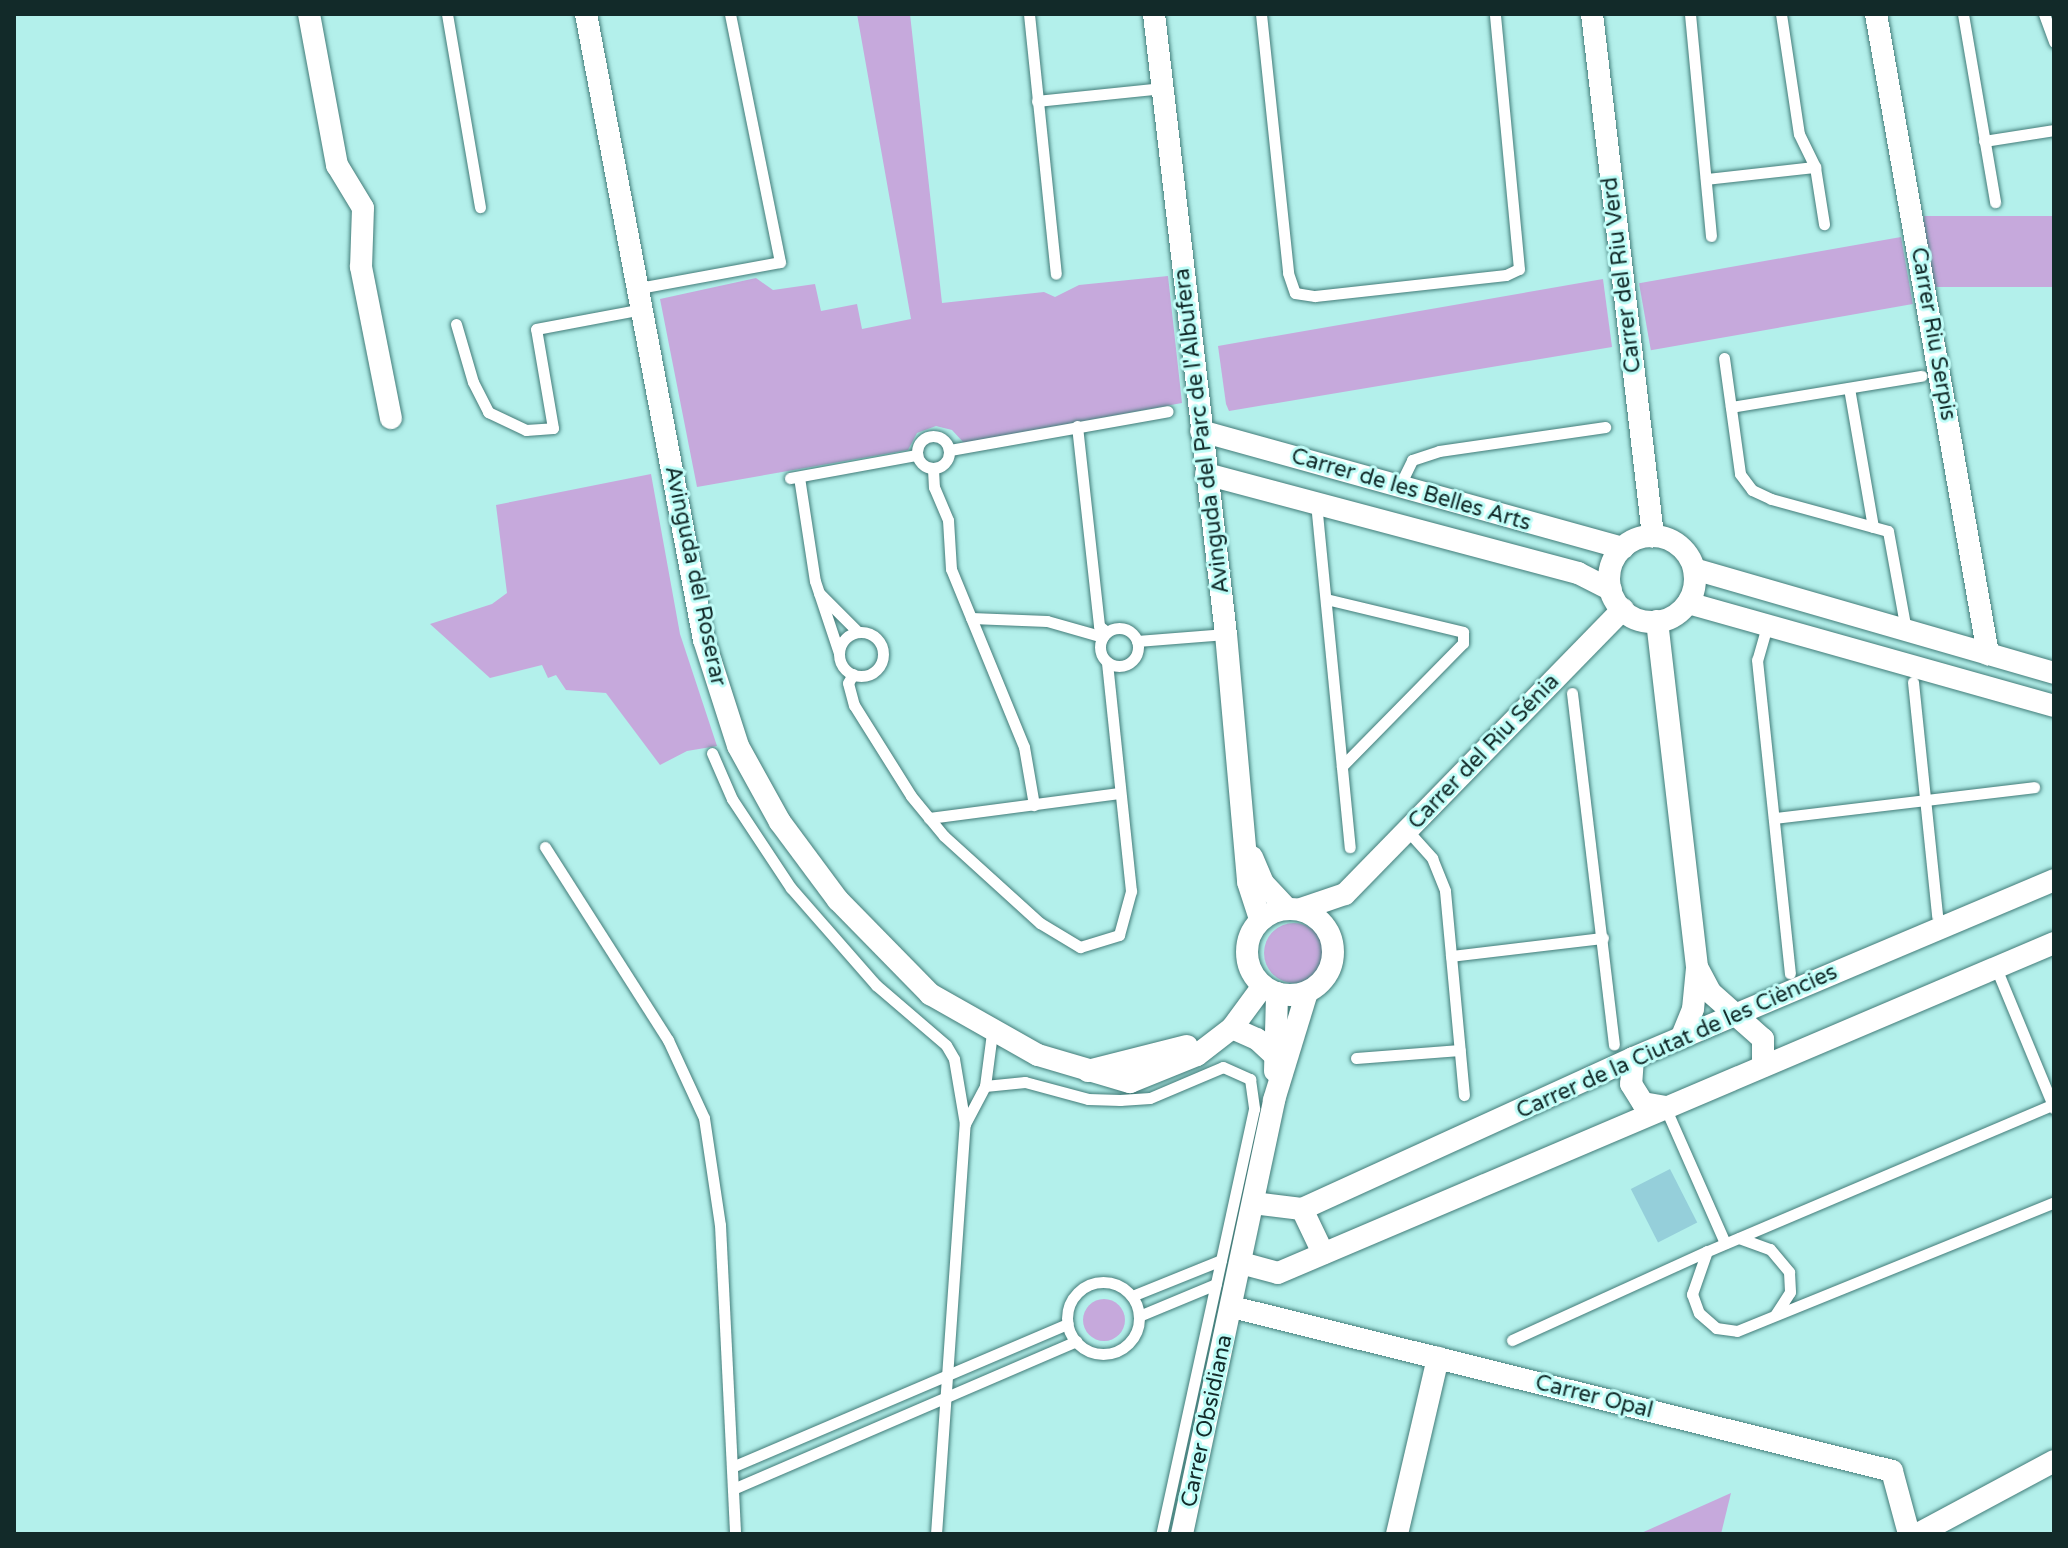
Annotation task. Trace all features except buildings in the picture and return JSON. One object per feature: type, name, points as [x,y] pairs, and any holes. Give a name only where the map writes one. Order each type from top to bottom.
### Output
[{"type":"street","points":[[309,14],[337,165],[363,208],[361,267],[391,418]]},
{"type":"street","name":"Avinguda del Roserar","points":[[586,14],[704,640],[738,746],[780,822],[838,900],[930,994],[992,1033],[1088,1071],[1130,1082],[1178,1067],[1232,1028],[1263,983]]},
{"type":"street","name":"Avinguda del Parc de l'Albufera","points":[[1154,14],[1226,634],[1249,849],[1248,882],[1260,920]]},
{"type":"street","name":"Carrer del Riu Verd","points":[[1592,14],[1653,536]]},
{"type":"street","name":"Carrer Riu Serpis","points":[[1876,14],[1988,654]]},
{"type":"street","name":"Carrer de les Belles Arts","points":[[1201,431],[1623,548]]},
{"type":"street","name":"Carrer de les Belles Arts","points":[[1206,474],[1578,573],[1617,600]]},
{"type":"street","points":[[1657,621],[1617,600],[1611,567],[1623,548],[1653,536],[1679,545],[1694,569],[2054,673]]},
{"type":"street","points":[[1688,603],[1694,569]]},
{"type":"street","name":"Carrer del Riu Sénia","points":[[1332,942],[1345,894],[1617,600]]},
{"type":"street","points":[[1657,621],[1688,603],[2054,706]]},
{"type":"street","points":[[1657,621],[1697,968],[1693,1009],[1681,1038]]},
{"type":"street","name":"Avinguda del Parc de l'Albufera","points":[[1249,849],[1263,883],[1293,909]]},
{"type":"street","name":"Carrer de la Ciutat de les Ciències","points":[[1302,1209],[1633,1058],[2054,880]]},
{"type":"street","name":"Carrer del Riu Sénia","points":[[1293,909],[1345,894]]},
{"type":"street","points":[[1232,1307],[1231,1262],[1253,1203],[1274,1100],[1307,992],[1329,972],[1332,942],[1326,926],[1293,909],[1260,920],[1246,946],[1263,983],[1275,1056],[1274,1100]]},
{"type":"street","points":[[1231,1262],[1278,1273],[2054,943]]},
{"type":"street","points":[[1697,968],[1710,992],[1763,1039],[1763,1066]]},
{"type":"street","points":[[1263,983],[1307,992]]},
{"type":"street","points":[[1088,1071],[1179,1051],[1202,1038],[1263,983]]},
{"type":"street","points":[[1232,1028],[1257,1039],[1275,1056]]},
{"type":"street","points":[[1633,1058],[1631,1084],[1643,1103],[1665,1107]]},
{"type":"street","points":[[1253,1203],[1302,1209],[1323,1253]]},
{"type":"street","name":"Carrer Opal","points":[[1232,1307],[1892,1471],[1909,1534]]},
{"type":"street","name":"Carrer Obsidiana","points":[[1182,1534],[1232,1307]]},
{"type":"street","points":[[1397,1534],[1438,1358]]},
{"type":"street","points":[[1918,1534],[2054,1461]]},
{"type":"lane","points":[[447,14],[480,207]]},
{"type":"lane","points":[[456,324],[473,382],[488,412],[526,430],[553,428],[536,329],[780,262],[730,14]]},
{"type":"lane","points":[[1029,14],[1056,274]]},
{"type":"lane","points":[[1261,14],[1288,273],[1295,293],[1315,296],[1506,275],[1519,269],[1495,14]]},
{"type":"lane","points":[[1690,14],[1711,236]]},
{"type":"lane","points":[[1781,14],[1799,134],[1815,167],[1824,224]]},
{"type":"lane","points":[[1963,14],[1995,202]]},
{"type":"lane","points":[[2044,14],[2054,42]]},
{"type":"lane","points":[[1037,101],[1162,88]]},
{"type":"lane","points":[[1984,141],[2054,130]]},
{"type":"lane","points":[[1706,179],[1815,167]]},
{"type":"lane","points":[[1724,358],[1740,474],[1752,490],[1888,531],[1906,630]]},
{"type":"lane","points":[[1731,407],[1921,376]]},
{"type":"lane","points":[[1849,388],[1873,527]]},
{"type":"lane","points":[[950,450],[1168,411]]},
{"type":"lane","points":[[1077,426],[1099,626],[1105,634]]},
{"type":"lane","points":[[1399,487],[1412,460],[1439,451],[1605,427]]},
{"type":"lane","points":[[931,436],[942,439],[950,450],[946,463],[933,469],[922,465],[917,455],[921,442],[931,436]]},
{"type":"lane","points":[[818,593],[858,632],[878,640],[883,657],[870,674],[853,674],[843,666],[818,593],[795,478],[917,455]]},
{"type":"lane","points":[[933,469],[934,487],[948,520],[951,569],[1024,747],[1034,805]]},
{"type":"lane","points":[[1316,503],[1350,847]]},
{"type":"lane","points":[[1326,599],[1463,632],[1463,643],[1342,766]]},
{"type":"lane","points":[[971,618],[1047,621],[1105,634],[1125,629],[1137,641],[1226,634]]},
{"type":"lane","points":[[1767,626],[1757,660],[1790,973]]},
{"type":"lane","points":[[839,653],[846,637],[858,632]]},
{"type":"lane","points":[[853,674],[848,683],[854,705],[929,818],[1040,923],[1080,947],[1095,946],[1119,935],[1127,919],[1131,891],[1107,662],[1100,649],[1105,634]]},
{"type":"lane","points":[[1107,662],[1120,666],[1132,661],[1137,641]]},
{"type":"lane","points":[[1913,682],[1937,916]]},
{"type":"lane","points":[[1572,693],[1614,1044]]},
{"type":"lane","points":[[712,753],[732,799],[801,901],[884,993],[946,1045],[954,1059],[954,1085],[965,1124],[936,1534]]},
{"type":"lane","points":[[1775,818],[2034,787]]},
{"type":"lane","points":[[929,818],[1119,793]]},
{"type":"lane","points":[[1407,830],[1432,858],[1445,891],[1464,1095]]},
{"type":"lane","points":[[545,847],[668,1040],[704,1118],[720,1225],[735,1534]]},
{"type":"lane","points":[[1451,956],[1603,938]]},
{"type":"lane","points":[[1512,1340],[1725,1243],[2054,1105],[1996,968]]},
{"type":"lane","points":[[965,1124],[985,1086],[992,1033]]},
{"type":"lane","points":[[1356,1058],[1460,1050]]},
{"type":"lane","points":[[985,1086],[1025,1082],[1088,1099],[1120,1100],[1161,1094],[1223,1067],[1237,1069],[1250,1079],[1254,1109],[1231,1262],[1216,1284],[1161,1534]]},
{"type":"lane","points":[[1665,1107],[1725,1243]]},
{"type":"lane","points":[[1707,1251],[1692,1294],[1699,1313],[1716,1328],[1737,1331],[2054,1202]]},
{"type":"lane","points":[[1739,1238],[1770,1249],[1789,1272],[1790,1292],[1775,1316]]},
{"type":"lane","points":[[1132,1296],[1231,1262]]},
{"type":"lane","points":[[1112,1283],[1132,1296],[1139,1316],[1134,1337],[1117,1351],[1095,1353],[1076,1341],[1068,1324],[1072,1301],[1089,1285],[1112,1283]]},
{"type":"lane","points":[[1139,1316],[1216,1284]]},
{"type":"lane","points":[[732,1467],[1068,1324]]},
{"type":"lane","points":[[733,1489],[1076,1341]]},
{"type":"shaded area","points":[[857,14],[910,14],[942,303],[1044,292],[1055,297],[1079,285],[1168,276],[1182,403],[964,443],[952,430],[936,426],[917,433],[908,450],[697,487],[660,299],[756,278],[773,290],[815,284],[821,311],[857,304],[862,329],[911,319]]},
{"type":"shaded area","points":[[1924,216],[2054,216],[2054,287],[1924,287]]},
{"type":"shaded area","points":[[1901,237],[1913,304],[1651,350],[1639,283]]},
{"type":"shaded area","points":[[1603,279],[1612,347],[1229,411],[1226,404],[1218,346]]},
{"type":"shaded area","points":[[651,474],[680,634],[717,746],[687,751],[660,765],[606,693],[566,690],[556,675],[548,678],[542,665],[490,678],[430,624],[492,604],[507,593],[496,505]]},
{"type":"shaded area","points":[[1294,923],[1315,932],[1324,953],[1315,974],[1294,983],[1273,974],[1264,953],[1273,932]]},
{"type":"shaded area","points":[[1104,1299],[1119,1305],[1125,1320],[1119,1335],[1104,1341],[1089,1335],[1083,1320],[1089,1305]]},
{"type":"shaded area","points":[[1731,1493],[1721,1534],[1639,1534]]}]
